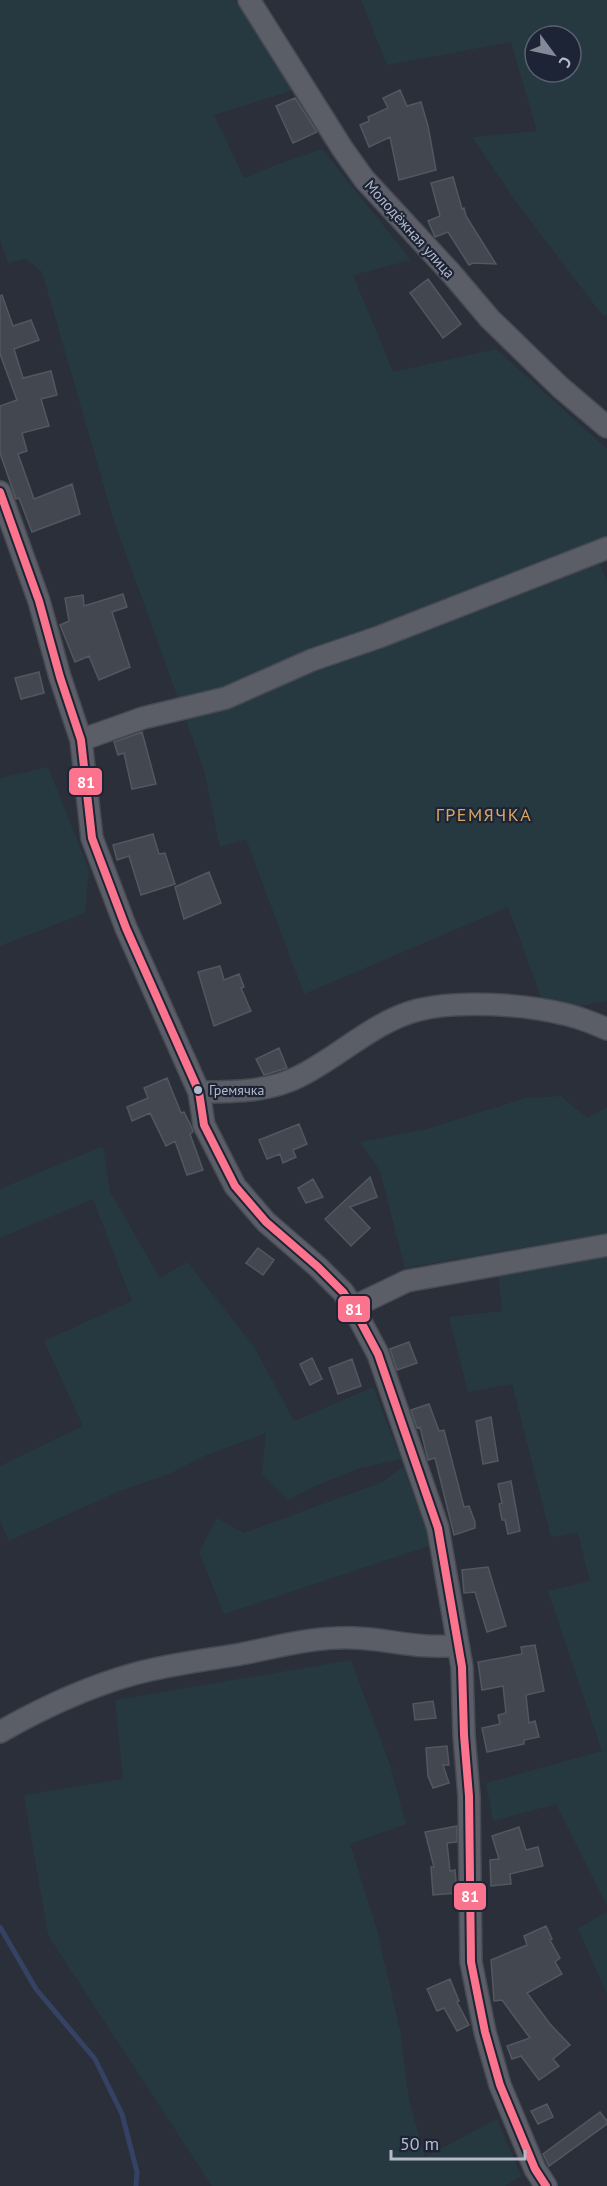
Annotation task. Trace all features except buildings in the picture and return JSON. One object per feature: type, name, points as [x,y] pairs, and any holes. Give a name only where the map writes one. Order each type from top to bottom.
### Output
[{"type":"street","name":"Молодёжная улица","points":[[249,0],[364,179],[490,319],[560,387],[607,427]]},
{"type":"street","points":[[0,492],[39,601],[60,677],[81,740],[92,838],[126,928],[199,1092],[204,1125],[235,1186],[266,1222],[334,1284],[353,1307],[378,1354],[438,1528],[462,1667],[469,1796],[471,1962],[485,2032],[500,2085],[536,2169],[546,2186]]},
{"type":"street","points":[[81,740],[143,718],[226,698],[312,660],[379,637],[607,548]]},
{"type":"street","points":[[199,1092],[245,1091],[301,1077],[385,1024],[417,1010],[448,1006],[523,1007],[563,1013],[607,1029]]},
{"type":"street","points":[[353,1307],[407,1281],[607,1245]]},
{"type":"street","points":[[0,1732],[31,1714],[69,1697],[134,1674],[169,1666],[335,1638],[365,1638],[441,1648],[458,1645]]},
{"type":"shaded area","points":[[0,0],[235,0],[294,90],[214,115],[244,178],[322,149],[411,260],[353,275],[393,372],[496,349],[607,449],[607,560],[599,563],[607,581],[607,1001],[569,1008],[542,1000],[508,907],[304,994],[246,839],[220,847],[204,770],[114,521],[42,272],[26,259],[8,263],[0,241]]},
{"type":"shaded area","points":[[361,0],[607,0],[607,315],[603,316],[515,200],[472,137],[537,131],[523,84],[583,84],[583,24],[523,24],[523,83],[511,42],[387,65]]},
{"type":"shaded area","points":[[48,767],[89,870],[85,913],[0,946],[0,778]]},
{"type":"shaded area","points":[[561,1096],[587,1118],[607,1107],[607,1233],[405,1268],[380,1171],[360,1142],[426,1129],[526,1098]]},
{"type":"shaded area","points":[[103,1146],[110,1192],[160,1278],[187,1262],[253,1345],[294,1421],[373,1387],[401,1459],[357,1469],[288,1500],[262,1474],[266,1433],[204,1456],[171,1473],[115,1493],[9,1541],[0,1521],[0,1466],[83,1426],[44,1341],[132,1301],[93,1199],[0,1238],[0,1189]]},
{"type":"shaded area","points":[[607,1257],[607,1906],[556,1804],[493,1821],[486,1783],[602,1751],[548,1591],[590,1581],[578,1533],[551,1537],[512,1384],[468,1392],[449,1317],[502,1311],[498,1273]]},
{"type":"shaded area","points":[[403,1466],[432,1545],[224,1614],[199,1552],[217,1518],[244,1533],[383,1482]]},
{"type":"shaded area","points":[[351,1660],[390,1765],[406,1824],[350,1844],[377,1930],[400,2030],[409,2100],[425,2157],[497,2119],[521,2176],[505,2186],[212,2186],[48,1935],[24,1795],[123,1779],[115,1700]]},
{"type":"shaded area","points":[[607,1911],[607,1994],[578,1929]]},
{"type":"waterway","points":[[0,1927],[36,1989],[95,2059],[122,2114],[137,2172],[136,2186]]},
{"type":"transit line","name":"81","points":[[0,492],[39,601],[60,677],[81,740],[92,838],[126,928],[199,1092],[204,1125],[235,1186],[266,1222],[343,1292],[353,1307],[378,1354],[438,1528],[462,1667],[469,1796],[471,1962],[485,2032],[500,2085],[535,2169],[546,2186]]},
{"type":"place","name":"Гремячка","points":[[198,1090]]},
{"type":"district","name":"ГРЕМЯЧКА","points":[[484,814]]}]
